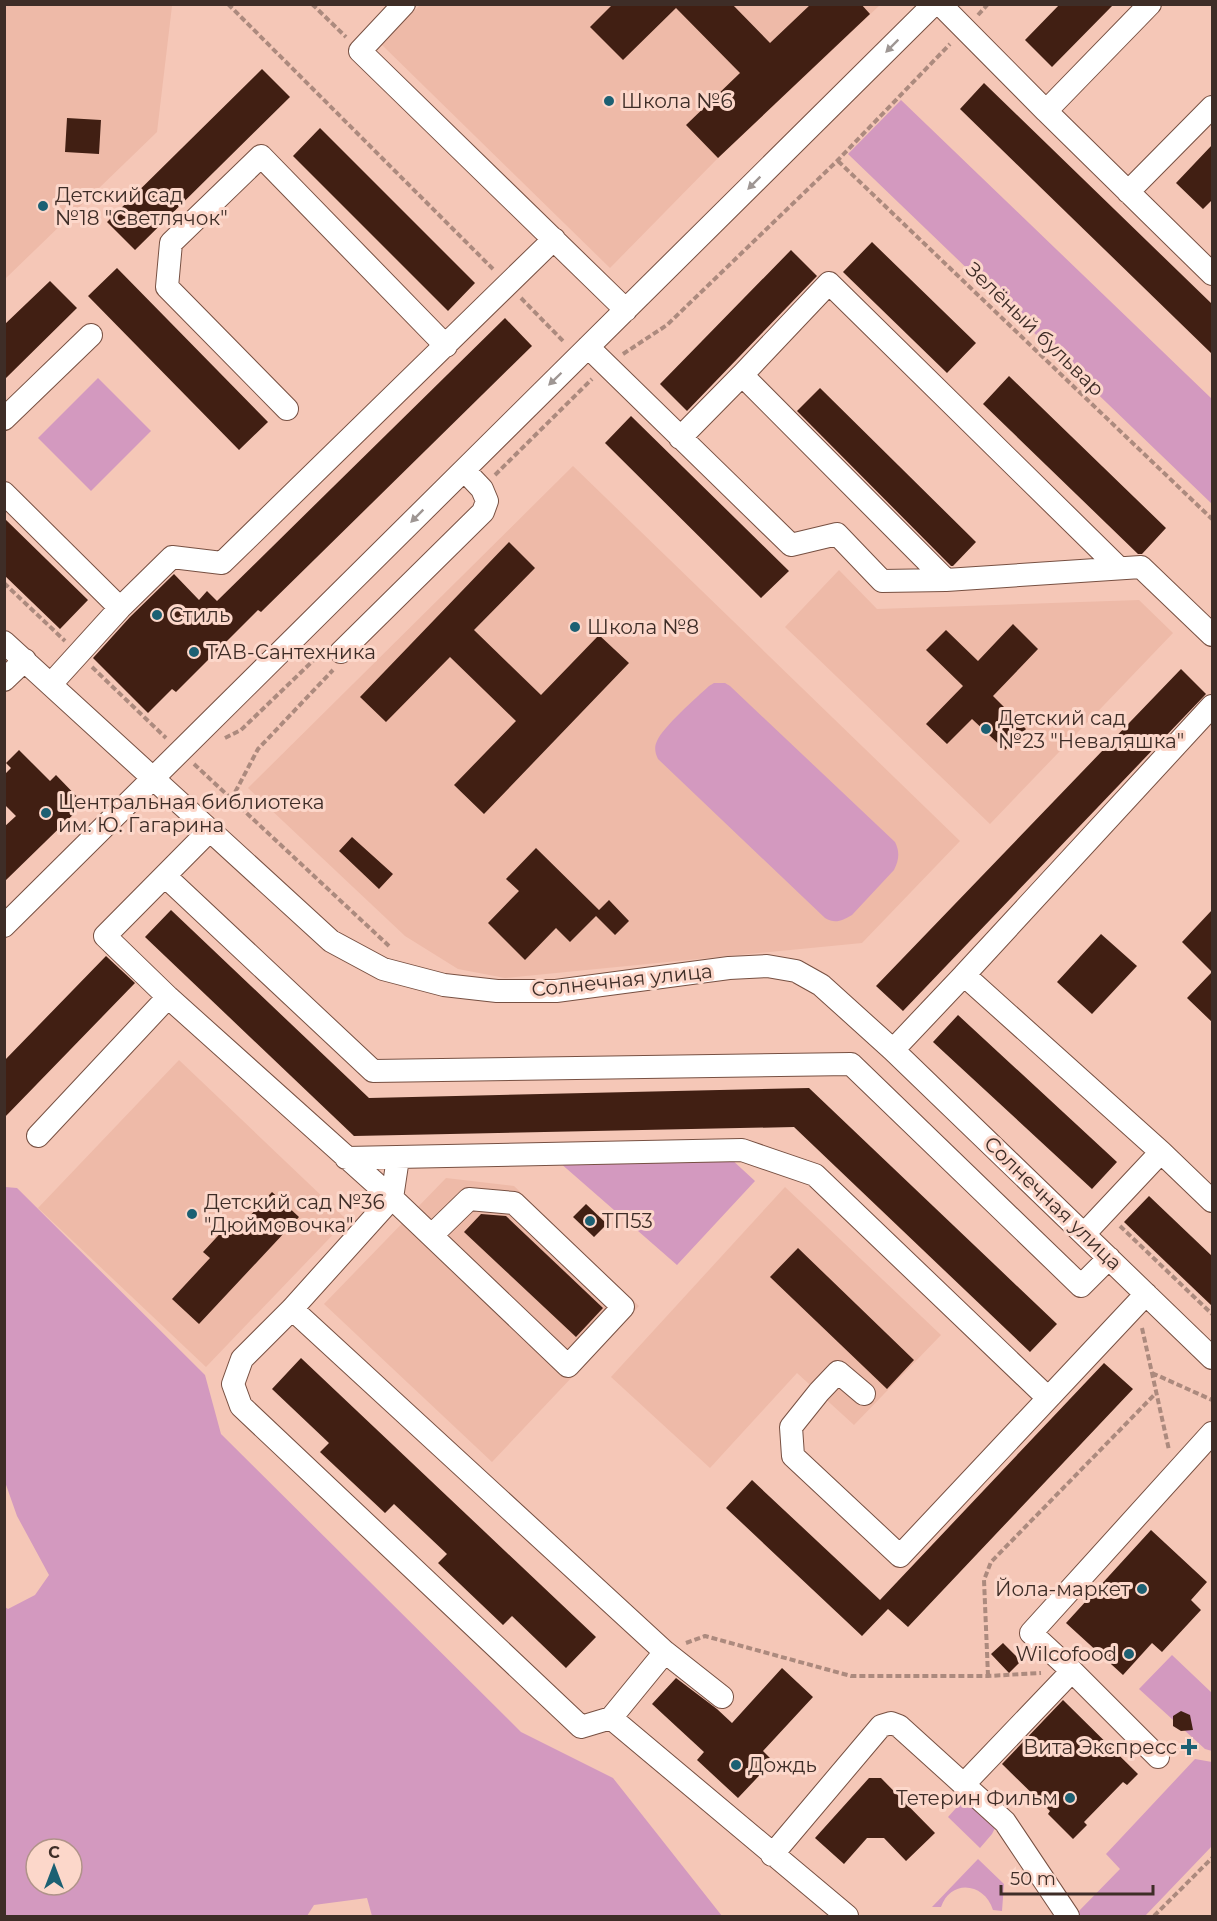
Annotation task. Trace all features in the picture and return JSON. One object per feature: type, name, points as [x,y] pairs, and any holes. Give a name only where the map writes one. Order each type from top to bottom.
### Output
[{"type":"street","points":[[404,4],[360,51],[626,310]]},
{"type":"street","points":[[4,926],[934,4]]},
{"type":"street","points":[[940,4],[1212,274]]},
{"type":"street","points":[[1046,111],[1149,4]]},
{"type":"street","points":[[1128,192],[1212,107]]},
{"type":"street","points":[[287,409],[167,287],[171,243],[261,156],[446,346]]},
{"type":"street","points":[[51,684],[120,608],[172,557],[222,562],[554,239]]},
{"type":"street","points":[[680,438],[829,284],[1118,567]]},
{"type":"street","points":[[4,419],[91,334]]},
{"type":"street","points":[[583,352],[607,365],[791,545],[837,534],[882,581],[946,580],[1141,567],[1212,635]]},
{"type":"street","points":[[742,375],[946,580]]},
{"type":"street","points":[[341,652],[483,512],[487,501],[482,489],[464,470]]},
{"type":"street","points":[[4,493],[120,608]]},
{"type":"street","name":"Солнечная улица","points":[[4,642],[331,941],[383,969],[444,985],[497,991],[556,991],[729,968],[767,966],[796,971],[821,985],[1085,1233],[1109,1257],[1141,1299],[1212,1358]]},
{"type":"street","points":[[4,680],[25,660]]},
{"type":"street","points":[[165,876],[374,1071],[851,1064],[885,1043],[964,975],[1212,706]]},
{"type":"street","points":[[209,831],[105,936],[168,997],[432,1235],[568,1366],[623,1307],[514,1203],[469,1199],[432,1235]]},
{"type":"street","points":[[964,975],[1161,1152],[1212,1201]]},
{"type":"street","points":[[38,1136],[168,997]]},
{"type":"street","points":[[851,1064],[1081,1286],[1109,1257]]},
{"type":"street","points":[[346,1158],[742,1150],[815,1175],[1048,1398]]},
{"type":"street","points":[[1085,1233],[1161,1152]]},
{"type":"street","points":[[398,1158],[392,1198],[292,1309],[242,1359],[233,1384],[241,1406],[581,1727],[612,1718],[665,1652]]},
{"type":"street","points":[[864,1394],[838,1372],[791,1427],[793,1456],[900,1556],[1141,1299]]},
{"type":"street","points":[[292,1309],[665,1652],[722,1697]]},
{"type":"street","points":[[1158,1758],[1031,1633],[1212,1433]]},
{"type":"street","points":[[964,1784],[1072,1671]]},
{"type":"street","points":[[612,1718],[847,1917]]},
{"type":"street","points":[[772,1855],[881,1726],[891,1723],[899,1726],[1005,1822],[1068,1917]]},
{"type":"path","points":[[228,4],[508,284],[583,352]]},
{"type":"path","points":[[312,4],[360,51]]},
{"type":"path","points":[[482,489],[607,365],[667,325],[837,161],[988,4]]},
{"type":"path","name":"Зелёный бульвар","points":[[837,161],[1212,519]]},
{"type":"path","points":[[223,740],[241,730],[319,655],[341,652],[333,672],[258,749],[231,800]]},
{"type":"path","points":[[1105,1212],[1212,1314]]},
{"type":"path","points":[[1141,1299],[1152,1373],[1175,1475]]},
{"type":"path","points":[[1152,1373],[1212,1400]]},
{"type":"path","points":[[988,1676],[984,1580],[991,1562],[1156,1393]]},
{"type":"path","points":[[665,1652],[705,1636],[851,1676],[988,1676],[1072,1671]]},
{"type":"path","points":[[1154,1917],[1212,1858]]},
{"type":"shaded area","name":"Детский сад №18 \"Светлячок\"","points":[[159,4],[172,6],[157,132],[5,279],[5,5]]},
{"type":"shaded area","name":"Школа №6","points":[[420,5],[880,5],[718,158],[610,268],[381,44]]},
{"type":"shaded area","points":[[901,100],[1212,399],[1212,504],[848,154]]},
{"type":"shaded area","points":[[98,378],[151,431],[91,491],[38,438]]},
{"type":"shaded area","name":"Школа №8","points":[[573,466],[960,841],[862,943],[505,978],[458,969],[405,936],[248,788]]},
{"type":"shaded area","name":"Детский сад №23 \"Неваляшка\"","points":[[839,570],[877,609],[1139,600],[1173,633],[990,824],[785,627]]},
{"type":"shaded area","points":[[714,683],[725,683],[730,686],[895,842],[898,856],[894,870],[852,915],[838,921],[825,918],[658,759],[655,748],[660,735],[680,713]]},
{"type":"shaded area","name":"Детский сад №36 \"Дюймовочка\"","points":[[179,1060],[347,1220],[206,1367],[38,1208]]},
{"type":"shaded area","points":[[730,1158],[755,1181],[677,1265],[559,1162]]},
{"type":"shaded area","points":[[446,1178],[514,1186],[639,1306],[492,1462],[324,1304]]},
{"type":"shaded area","points":[[5,1187],[17,1188],[205,1375],[221,1434],[521,1732],[613,1778],[722,1916],[372,1916],[367,1898],[314,1905],[307,1916],[5,1916],[5,1607],[8,1609],[35,1595],[49,1575],[17,1516],[5,1482]]},
{"type":"shaded area","points":[[785,1187],[941,1335],[854,1425],[797,1373],[710,1468],[611,1377]]},
{"type":"shaded area","points":[[1172,1655],[1212,1693],[1212,1751],[1205,1749],[1139,1689]]},
{"type":"shaded area","points":[[1195,1759],[1212,1762],[1212,1846],[1145,1916],[1081,1916],[1077,1913],[1120,1869],[1106,1854]]},
{"type":"shaded area","points":[[966,1797],[996,1826],[980,1848],[948,1817]]},
{"type":"shaded area","points":[[978,1859],[1004,1884],[1002,1911],[993,1910],[983,1894],[968,1888],[952,1891],[941,1907],[932,1907]]},
{"type":"building","points":[[613,4],[732,4],[770,43],[811,4],[861,4],[870,14],[718,158],[686,125],[740,73],[676,8],[623,60],[590,27]]},
{"type":"building","points":[[1060,4],[1114,4],[1052,67],[1025,40]]},
{"type":"building","points":[[262,69],[290,97],[135,250],[107,222]]},
{"type":"building","points":[[984,83],[1212,304],[1212,354],[960,109]]},
{"type":"building","points":[[67,118],[101,120],[99,154],[65,152]]},
{"type":"building","points":[[320,128],[475,283],[448,311],[293,156]]},
{"type":"building","points":[[1212,145],[1212,200],[1203,209],[1176,183]]},
{"type":"building","points":[[872,242],[976,343],[947,373],[843,272]]},
{"type":"building","points":[[791,250],[817,276],[687,411],[660,384]]},
{"type":"building","points":[[117,268],[268,422],[239,450],[88,296]]},
{"type":"building","points":[[50,281],[77,308],[4,380],[4,325]]},
{"type":"building","points":[[505,318],[532,346],[261,612],[258,610],[176,692],[172,689],[148,713],[93,658],[130,617],[174,574],[199,600],[207,591],[217,601]]},
{"type":"building","points":[[1009,376],[1166,528],[1142,554],[1138,554],[983,404]]},
{"type":"building","points":[[820,388],[976,542],[953,566],[797,411]]},
{"type":"building","points":[[631,416],[789,571],[761,598],[605,443]]},
{"type":"building","points":[[4,518],[88,600],[60,629],[4,575]]},
{"type":"building","points":[[509,542],[535,568],[474,630],[541,695],[599,635],[629,663],[484,814],[454,785],[516,721],[450,657],[386,722],[360,697]]},
{"type":"building","points":[[1013,624],[1038,649],[993,696],[1026,729],[1005,750],[972,719],[947,744],[926,724],[963,686],[926,650],[946,630],[978,661]]},
{"type":"building","points":[[1181,669],[1206,694],[903,1011],[876,986]]},
{"type":"building","points":[[19,750],[50,781],[56,775],[84,804],[4,882],[4,827],[16,816],[4,804],[4,775],[11,768],[6,763]]},
{"type":"building","points":[[352,837],[393,874],[379,889],[339,851]]},
{"type":"building","points":[[536,848],[599,910],[609,900],[629,921],[615,935],[596,916],[570,942],[556,928],[525,960],[488,923],[519,891],[506,879]]},
{"type":"building","points":[[171,910],[369,1098],[809,1088],[1057,1324],[1030,1352],[794,1127],[354,1136],[145,937]]},
{"type":"building","points":[[1212,910],[1212,972],[1182,942]]},
{"type":"building","points":[[1101,934],[1137,966],[1092,1014],[1057,982]]},
{"type":"building","points":[[106,956],[135,983],[4,1118],[4,1061]]},
{"type":"building","points":[[1212,972],[1212,1022],[1187,998]]},
{"type":"building","points":[[958,1015],[1117,1162],[1092,1189],[933,1042]]},
{"type":"building","points":[[272,1192],[299,1217],[199,1324],[172,1299],[210,1258],[203,1252],[228,1225],[235,1232]]},
{"type":"building","points":[[1149,1196],[1212,1256],[1212,1306],[1124,1222]]},
{"type":"building","name":"ТП53","points":[[586,1204],[607,1224],[594,1237],[573,1217]]},
{"type":"building","points":[[481,1214],[506,1216],[603,1308],[576,1337],[464,1232]]},
{"type":"building","points":[[798,1248],[914,1360],[887,1389],[770,1277]]},
{"type":"building","points":[[301,1358],[596,1637],[566,1668],[512,1616],[503,1625],[438,1563],[447,1554],[394,1504],[385,1513],[320,1452],[329,1443],[272,1389]]},
{"type":"building","points":[[1104,1363],[1133,1389],[908,1627],[888,1609],[862,1636],[726,1508],[752,1480],[880,1600]]},
{"type":"building","points":[[1151,1530],[1207,1582],[1191,1600],[1201,1610],[1162,1652],[1152,1643],[1123,1675],[1066,1623]]},
{"type":"building","points":[[1003,1643],[1021,1661],[1009,1673],[991,1654]]},
{"type":"building","points":[[782,1668],[813,1697],[763,1751],[773,1761],[738,1798],[697,1760],[704,1752],[652,1704],[676,1678],[732,1723]]},
{"type":"building","points":[[1063,1700],[1138,1774],[1127,1785],[1123,1782],[1084,1822],[1087,1825],[1073,1839],[1048,1814],[1050,1811],[1002,1764]]},
{"type":"building","points":[[1181,1711],[1190,1715],[1193,1730],[1181,1731],[1173,1726],[1173,1716]]},
{"type":"building","points":[[869,1778],[881,1778],[935,1833],[906,1861],[884,1838],[867,1838],[844,1864],[815,1838]]},
{"type":"place","name":"Школа №6","points":[[609,101]]},
{"type":"place","name":"Детский сад №18 \"Светлячок\"","points":[[43,206]]},
{"type":"place","name":"Стиль","points":[[157,615]]},
{"type":"place","name":"Школа №8","points":[[575,627]]},
{"type":"place","name":"ТАВ-Сантехника","points":[[194,652]]},
{"type":"place","name":"Детский сад №23 \"Неваляшка\"","points":[[986,729]]},
{"type":"place","name":"Центральная библиотека им. Ю. Гагарина","points":[[46,813]]},
{"type":"place","name":"Детский сад №36 \"Дюймовочка\"","points":[[192,1214]]},
{"type":"place","name":"ТП53","points":[[590,1221]]},
{"type":"place","name":"Йола-маркет","points":[[1142,1589]]},
{"type":"place","name":"Wilcofood","points":[[1129,1654]]},
{"type":"place","name":"Вита Экспресс","points":[[1189,1747]]},
{"type":"place","name":"Дождь","points":[[736,1765]]},
{"type":"place","name":"Тетерин Фильм","points":[[1070,1798]]}]
